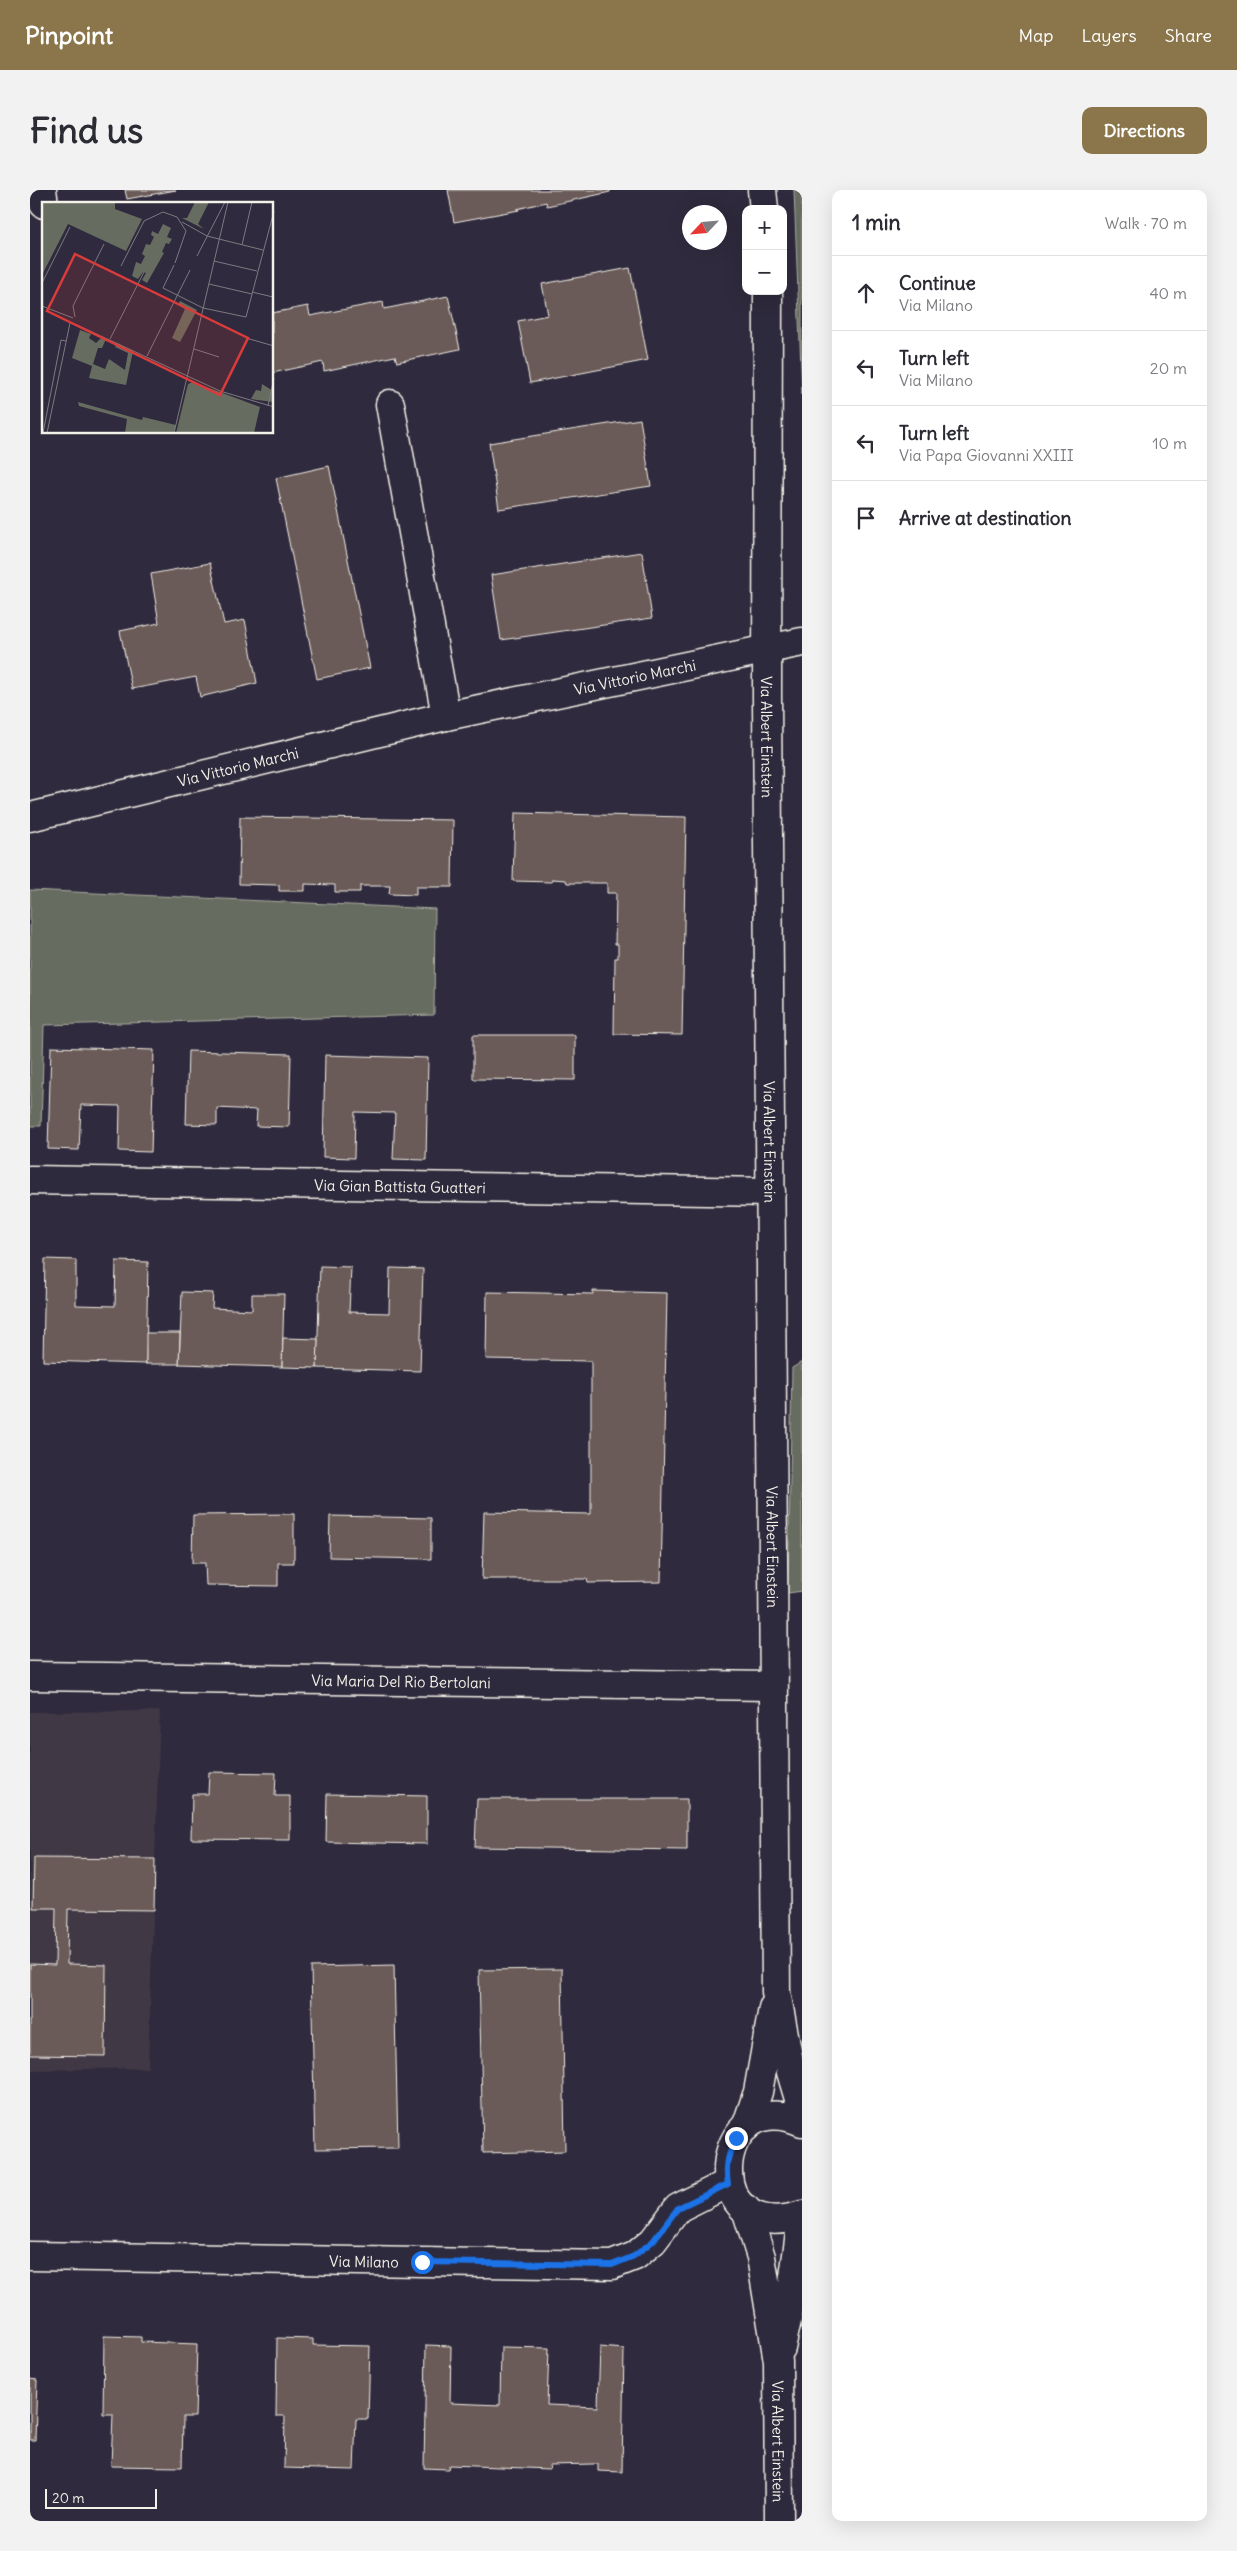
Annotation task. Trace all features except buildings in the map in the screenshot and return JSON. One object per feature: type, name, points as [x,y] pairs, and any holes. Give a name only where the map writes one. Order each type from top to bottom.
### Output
[{"type":"street","points":[[762,190],[764,205]]},
{"type":"street","name":"Via Albert Einstein","points":[[768,295],[766,650],[776,1992],[791,2072],[802,2109]]},
{"type":"street","points":[[390,404],[446,716]]},
{"type":"street","name":"Via Vittorio Marchi","points":[[30,817],[446,716],[802,642]]},
{"type":"street","name":"Via Gian Battista Guatteri","points":[[30,1180],[771,1192]]},
{"type":"street","name":"Via Maria Del Rio Bertolani","points":[[30,1676],[773,1686]]},
{"type":"street","name":"Via Albert Einstein","points":[[728,2184],[726,2168],[729,2153],[736,2138],[746,2127],[758,2092],[776,1992]]},
{"type":"street","points":[[746,2127],[760,2119],[776,2116],[792,2118],[802,2122]]},
{"type":"street","points":[[728,2184],[736,2198],[746,2209],[759,2217],[773,2221],[802,2217]]},
{"type":"street","name":"Via Milano","points":[[30,2256],[612,2265],[634,2256],[653,2241],[678,2208],[728,2184]]},
{"type":"street","name":"Via Albert Einstein","points":[[746,2209],[761,2257],[778,2361],[779,2521]]},
{"type":"street","name":"Via Albert Einstein","points":[[778,2361],[790,2306],[802,2217]]},
{"type":"shaded area","points":[[160,1711],[148,2068],[30,2070],[30,1712]]},
{"type":"green space","points":[[794,190],[802,190],[802,395]]},
{"type":"green space","points":[[30,890],[435,909],[434,1015],[44,1025],[41,1126],[30,1126]]},
{"type":"green space","points":[[802,1362],[802,1591],[788,1593],[792,1368]]},
{"type":"route","points":[[422,2262],[612,2265],[634,2256],[653,2241],[663,2225],[678,2208],[728,2184],[726,2168],[729,2153],[736,2138]]}]
